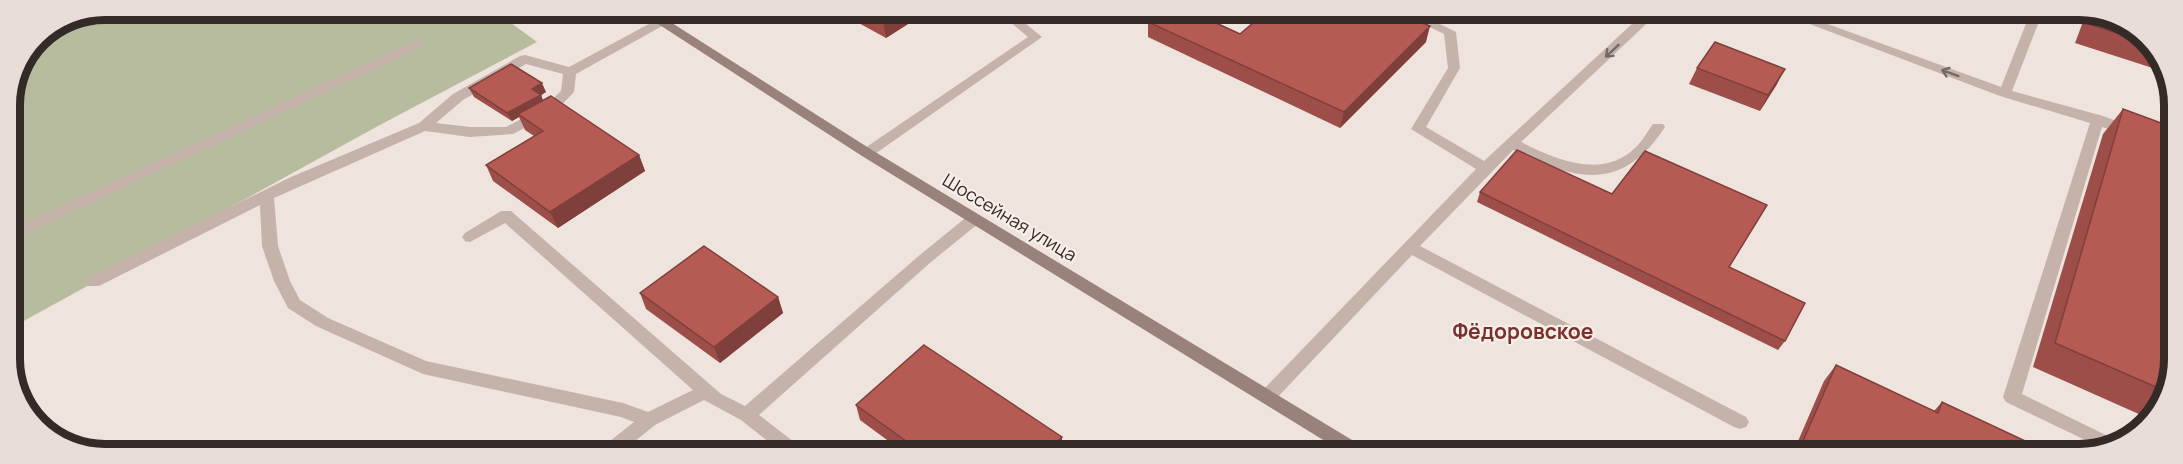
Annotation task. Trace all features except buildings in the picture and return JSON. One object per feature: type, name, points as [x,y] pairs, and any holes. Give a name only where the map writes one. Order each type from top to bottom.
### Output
[{"type":"main road","name":"Шоссейная улица","points":[[656,19],[974,219],[1345,444]]},
{"type":"lane","points":[[867,153],[1036,37],[1013,19]]},
{"type":"lane","points":[[1421,19],[1450,32],[1454,68],[1418,129],[1485,168]]},
{"type":"lane","points":[[1268,396],[1412,248],[1485,168],[1645,19]]},
{"type":"lane","points":[[1804,19],[2005,93],[2098,119],[2140,134]]},
{"type":"lane","points":[[2005,93],[2034,19]]},
{"type":"lane","points":[[93,282],[267,195],[424,126],[458,97],[525,59],[570,72],[660,22]]},
{"type":"lane","points":[[20,231],[417,44]]},
{"type":"lane","points":[[424,126],[470,132],[508,131],[550,109],[567,92],[570,72]]},
{"type":"lane","points":[[2098,119],[2012,397],[2104,441]]},
{"type":"lane","points":[[1513,144],[1550,163],[1586,171],[1615,166],[1638,153],[1658,127]]},
{"type":"lane","points":[[267,195],[270,246],[282,281],[294,304],[322,322],[423,367],[623,410],[649,420]]},
{"type":"lane","points":[[470,237],[506,215],[715,399],[747,415],[784,444]]},
{"type":"lane","points":[[747,415],[926,258],[974,219]]},
{"type":"lane","points":[[1412,248],[1740,422]]},
{"type":"lane","points":[[619,444],[649,420],[706,391]]},
{"type":"green space","points":[[104,19],[506,19],[537,42],[378,126],[20,323],[20,99],[22,83],[34,57],[44,44],[57,34],[72,26]]},
{"type":"district","name":"Фёдоровское","points":[[1523,331]]}]
